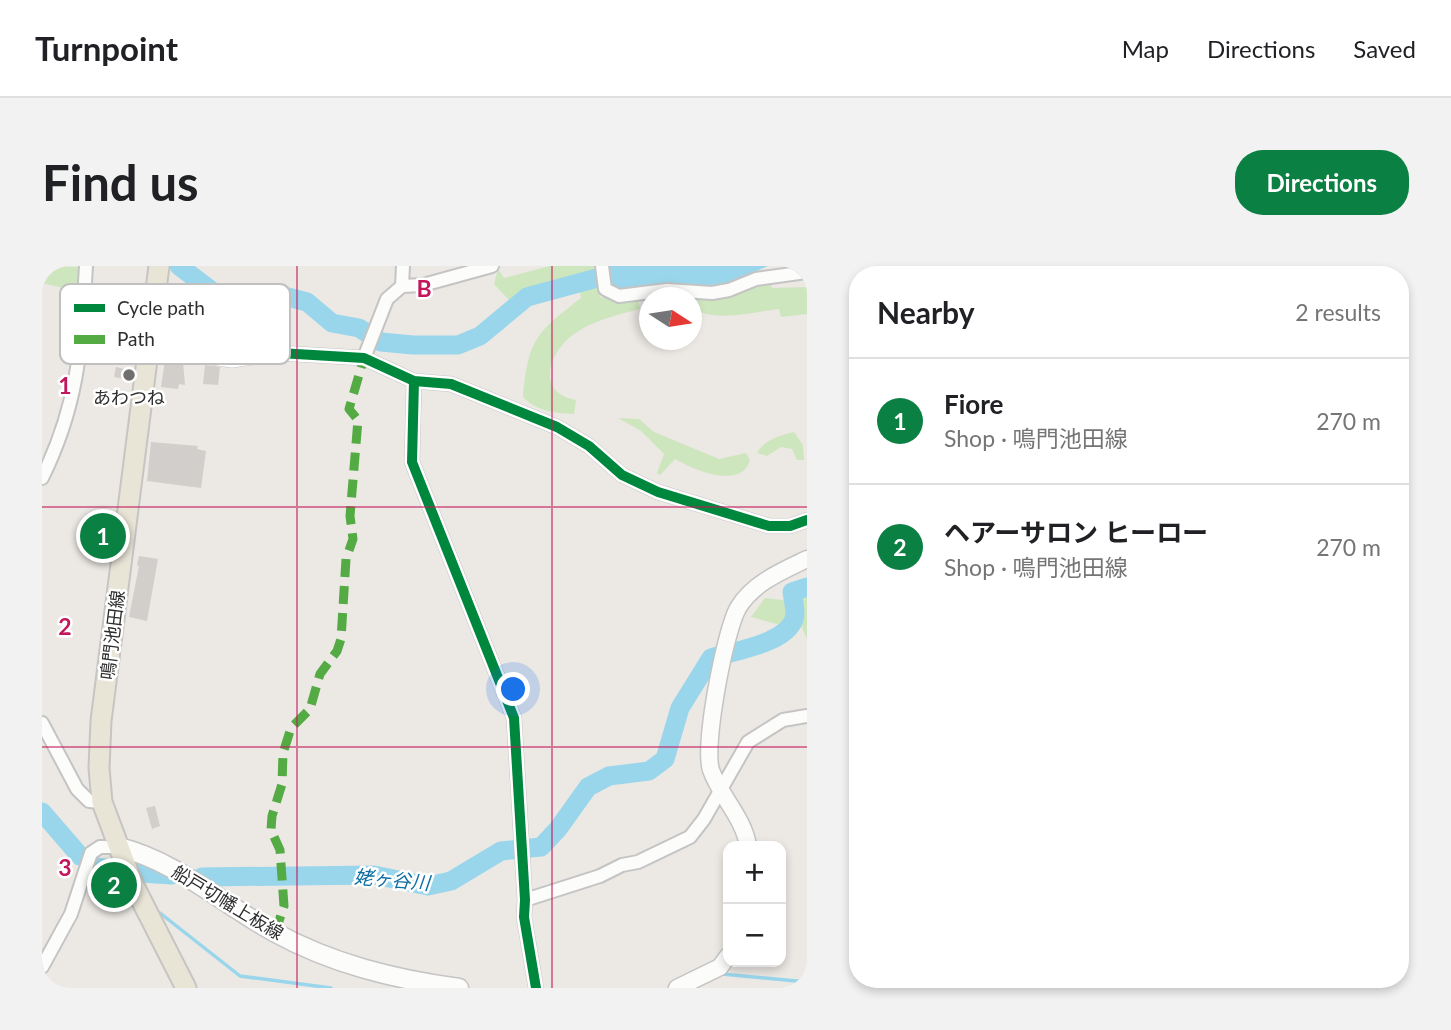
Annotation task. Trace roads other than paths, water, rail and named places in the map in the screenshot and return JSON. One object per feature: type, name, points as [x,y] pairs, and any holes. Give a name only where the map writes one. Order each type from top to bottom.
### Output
[{"type":"main road","name":"鳴門池田線","points":[[157,284],[159,266]]},
{"type":"main road","name":"鳴門池田線","points":[[146,364],[101,721],[99,768],[102,802],[119,847],[149,919],[186,988]]},
{"type":"main road","name":"船戸切幡上板線","points":[[119,847],[158,859],[275,933],[369,973],[459,988]]},
{"type":"street","points":[[86,266],[86,284]]},
{"type":"street","points":[[402,286],[403,266]]},
{"type":"street","points":[[363,358],[387,299],[402,286],[423,285],[492,266]]},
{"type":"street","points":[[602,266],[605,289],[619,296],[667,290],[712,293],[729,290],[756,279],[807,272]]},
{"type":"street","points":[[290,354],[363,358],[414,381],[451,384],[557,427],[589,446],[622,475],[658,492],[769,526],[790,526],[807,520]]},
{"type":"street","points":[[42,478],[65,428],[79,364]]},
{"type":"street","points":[[414,381],[412,462],[514,718],[524,917],[537,988]]},
{"type":"street","points":[[746,841],[710,767],[709,731],[723,662],[739,607],[756,587],[807,559]]},
{"type":"street","points":[[525,900],[638,862],[690,838],[748,742],[783,720],[807,716]]},
{"type":"street","points":[[42,723],[76,789],[89,801],[102,802]]},
{"type":"street","points":[[42,967],[71,914],[91,852],[108,845],[119,847]]},
{"type":"street","points":[[677,988],[720,967],[723,963]]},
{"type":"water","points":[[608,266],[768,266],[721,286],[670,285],[620,290],[609,283]]},
{"type":"waterway","points":[[179,266],[203,284]]},
{"type":"waterway","points":[[290,298],[307,302],[332,323],[359,328],[381,342],[458,345],[480,336],[527,297],[597,278]]},
{"type":"waterway","name":"姥ヶ谷川","points":[[202,877],[374,875],[428,886],[451,881],[501,851],[541,847],[558,829],[588,787],[609,776],[649,771],[665,759],[680,708],[711,658],[747,649],[784,632],[792,624],[795,614],[792,592],[807,587]]},
{"type":"waterway","name":"姥ヶ谷川","points":[[42,812],[80,856]]},
{"type":"waterway","name":"姥ヶ谷川","points":[[96,867],[110,869]]},
{"type":"waterway","name":"姥ヶ谷川","points":[[140,873],[172,875]]},
{"type":"waterway","name":"姥ヶ谷川","points":[[143,874],[145,878]]},
{"type":"waterway","points":[[160,913],[240,976],[331,988]]},
{"type":"waterway","points":[[722,974],[807,982]]},
{"type":"place","name":"あわつね","points":[[129,375]]},
{"type":"place","name":"Fiore","points":[[103,536]]},
{"type":"place","name":"ヘアーサロン ヒーロー","points":[[114,885]]}]
